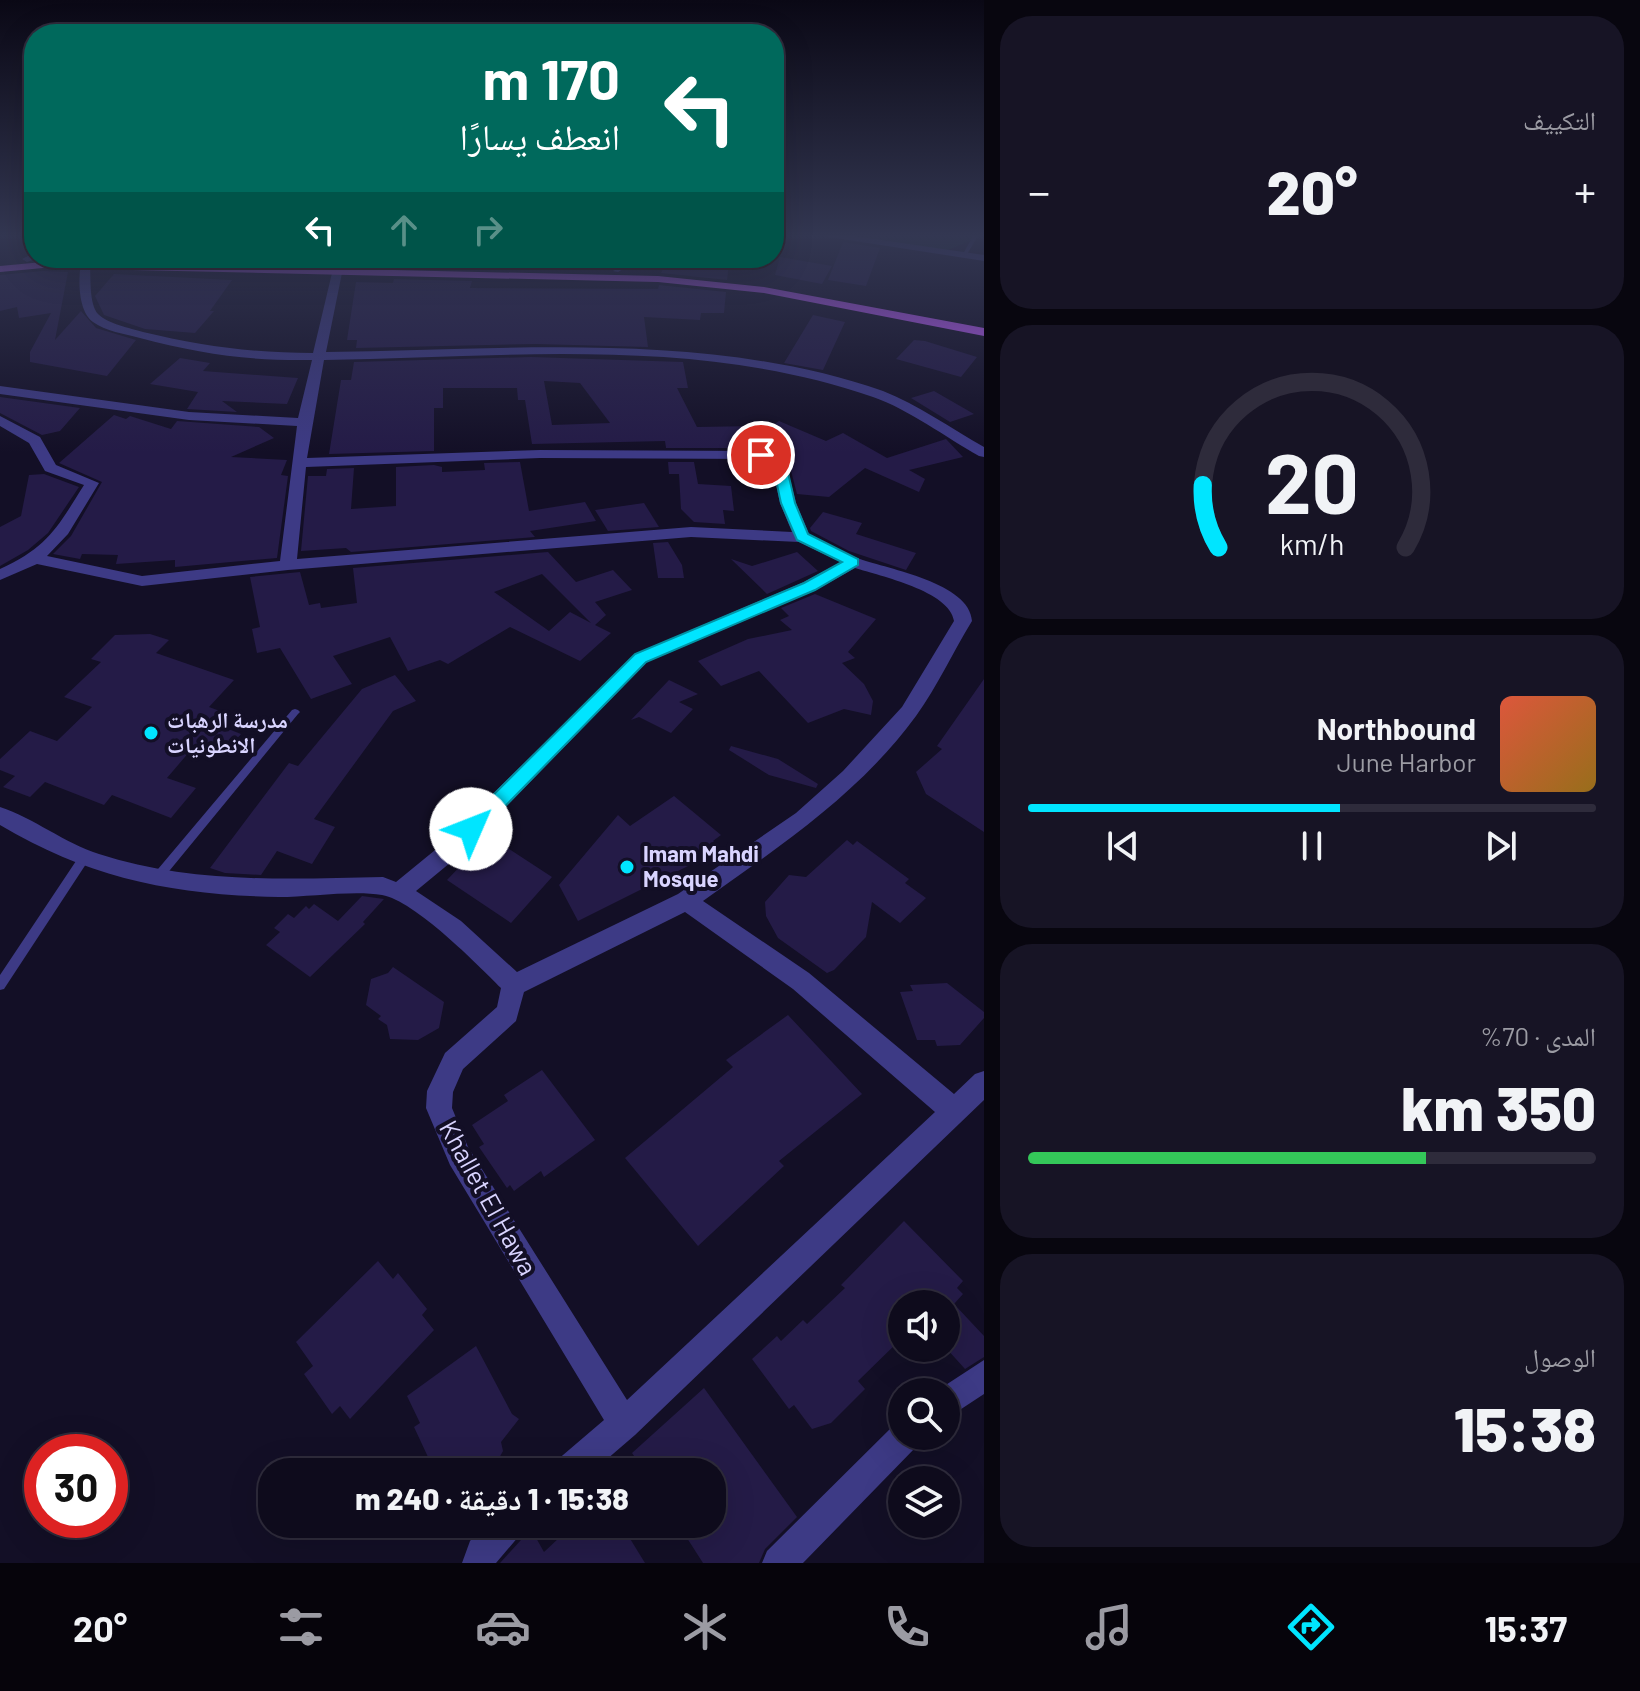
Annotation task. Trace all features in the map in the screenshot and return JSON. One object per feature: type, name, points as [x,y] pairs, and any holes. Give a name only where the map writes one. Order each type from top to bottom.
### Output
[{"type":"main road","points":[[860,307],[984,332]]},
{"type":"main road","points":[[897,307],[984,323]]},
{"type":"street","points":[[88,307],[96,319],[109,326],[220,354],[585,352],[694,356],[738,362],[837,382],[881,395],[984,453]]},
{"type":"street","points":[[288,565],[304,422],[329,307]]},
{"type":"street","points":[[0,390],[165,414],[262,423],[304,422]]},
{"type":"street","points":[[0,420],[35,440],[50,468],[92,483],[63,531],[35,559],[0,575]]},
{"type":"street","points":[[299,463],[540,454],[761,455],[779,464],[788,503],[802,537]]},
{"type":"street","points":[[0,815],[32,836],[84,858],[155,880],[227,888],[383,886],[400,891],[473,945],[514,985],[686,901],[763,850],[850,776],[909,712],[963,621],[958,609],[927,586],[853,562],[802,537],[691,532],[288,565],[142,581],[35,559]]},
{"type":"street","points":[[400,891],[448,852],[641,658],[810,586],[853,562]]},
{"type":"street","points":[[686,901],[801,981],[955,1112]]},
{"type":"street","name":"Khallet El Hawa","points":[[514,985],[507,1013],[448,1068],[440,1091],[439,1108],[466,1169],[624,1424]]},
{"type":"street","points":[[584,1458],[624,1424],[984,1083]]},
{"type":"street","points":[[960,1393],[984,1375]]},
{"type":"street","points":[[779,1563],[891,1450]]},
{"type":"street","points":[[479,1563],[482,1553],[495,1538]]},
{"type":"lane","points":[[155,880],[295,712]]},
{"type":"lane","points":[[0,985],[84,858]]},
{"type":"building","points":[[0,307],[61,307],[55,340],[81,311],[96,328],[136,340],[107,376],[30,362],[30,352],[51,313],[19,318],[17,307],[0,311]]},
{"type":"building","points":[[100,307],[213,307],[210,311],[214,311],[195,333],[145,329],[104,315]]},
{"type":"building","points":[[352,307],[725,307],[724,313],[701,313],[700,320],[644,317],[648,347],[536,344],[356,348],[357,340],[347,340]]},
{"type":"building","points":[[813,315],[845,322],[823,370],[784,363]]},
{"type":"building","points":[[914,340],[977,357],[961,377],[896,359]]},
{"type":"building","points":[[531,357],[683,362],[688,388],[677,388],[697,427],[756,426],[758,435],[779,421],[826,441],[843,433],[887,458],[946,439],[963,457],[909,470],[925,479],[919,492],[865,468],[829,497],[797,494],[789,463],[761,448],[666,448],[665,441],[532,444],[525,400],[518,400],[517,388],[443,388],[443,408],[434,408],[434,451],[329,454],[341,380],[351,380],[354,362]],"holes":[[[544,381],[580,383],[610,423],[552,425]]]},
{"type":"building","points":[[180,358],[210,363],[203,371],[298,378],[287,404],[222,401],[237,412],[187,409],[198,392],[150,384]]},
{"type":"building","points":[[934,391],[974,414],[950,422],[911,398]]},
{"type":"building","points":[[0,397],[80,408],[60,431],[42,435],[0,413]]},
{"type":"building","points":[[114,415],[126,419],[130,416],[171,429],[177,421],[259,427],[274,438],[231,457],[287,460],[281,475],[288,476],[277,558],[175,567],[175,560],[116,564],[118,555],[82,554],[80,559],[53,554],[71,536],[102,482],[59,463]]},
{"type":"building","points":[[520,462],[529,511],[585,502],[596,521],[530,531],[535,537],[351,552],[346,548],[301,551],[308,476],[326,476],[327,469],[354,468],[351,509],[396,506],[396,467],[434,465],[442,467],[442,472],[485,470],[484,463]]},
{"type":"building","points":[[668,462],[694,462],[698,484],[731,486],[734,511],[723,510],[725,524],[694,522],[681,509],[679,474],[669,474]]},
{"type":"building","points":[[732,462],[757,462],[769,468],[771,474],[736,474]]},
{"type":"building","points":[[44,474],[79,487],[48,533],[28,550],[0,566],[0,527],[21,516],[29,475]]},
{"type":"building","points":[[644,503],[659,527],[608,531],[595,510]]},
{"type":"building","points":[[823,512],[862,523],[856,534],[916,553],[906,570],[849,551],[811,531],[810,528]]},
{"type":"building","points":[[668,542],[682,565],[684,578],[658,578],[653,543]]},
{"type":"building","points":[[548,552],[576,582],[613,570],[632,590],[595,602],[606,615],[595,625],[611,633],[580,661],[510,627],[448,664],[440,660],[408,671],[390,637],[333,656],[352,684],[311,699],[280,648],[257,653],[252,629],[260,627],[250,577],[300,572],[309,605],[320,603],[321,608],[357,603],[353,568]],"holes":[[[542,574],[591,623],[570,612],[549,631],[494,592]]]},
{"type":"building","points":[[797,552],[818,571],[767,594],[731,559],[752,566]]},
{"type":"building","points":[[815,594],[876,619],[848,652],[855,658],[842,663],[864,684],[873,701],[871,715],[844,709],[808,723],[759,671],[721,686],[698,661],[748,639],[792,630],[780,620],[789,616],[781,608]]},
{"type":"building","points":[[150,634],[169,640],[156,653],[234,680],[209,707],[228,714],[218,725],[241,734],[224,755],[196,744],[167,778],[196,788],[171,818],[112,795],[104,805],[45,782],[30,797],[3,787],[15,776],[0,770],[0,759],[30,731],[57,741],[92,707],[64,697],[101,662],[91,659],[115,635]]},
{"type":"building","points":[[395,675],[416,701],[393,711],[314,819],[335,827],[312,864],[277,851],[261,875],[225,873],[210,868],[289,763],[298,766],[362,689]]},
{"type":"building","points":[[984,679],[984,832],[926,794],[916,772],[942,749],[937,746]]},
{"type":"building","points":[[669,680],[698,694],[679,702],[693,709],[671,733],[639,717],[631,720]]},
{"type":"building","points":[[731,746],[778,759],[818,784],[816,788],[769,775],[729,750]]},
{"type":"building","points":[[674,796],[721,835],[713,841],[717,845],[692,864],[578,921],[559,885],[618,815],[630,826]]},
{"type":"building","points":[[489,836],[552,877],[511,923],[447,880]]},
{"type":"building","points":[[847,840],[853,845],[857,841],[909,879],[905,883],[926,898],[900,923],[872,902],[866,937],[834,970],[827,973],[778,938],[766,916],[765,902],[789,875],[806,877]]},
{"type":"building","points":[[362,896],[384,899],[363,922],[365,924],[310,977],[266,945],[280,932],[274,928],[288,914],[294,918],[306,906],[309,909],[314,904],[338,921]]},
{"type":"building","points":[[393,967],[444,1002],[439,1028],[418,1040],[390,1039],[387,1025],[378,1019],[381,1016],[366,1005],[371,979],[388,973]]},
{"type":"building","points":[[947,983],[984,1012],[984,1018],[960,1045],[937,1046],[935,1040],[917,1040],[900,992],[913,991],[910,985]]},
{"type":"building","points":[[788,1015],[862,1094],[779,1161],[784,1166],[698,1246],[625,1158],[733,1067],[726,1060]]},
{"type":"building","points":[[542,1070],[595,1140],[544,1177],[541,1171],[514,1191],[510,1185],[507,1188],[479,1147],[484,1144],[472,1125],[508,1101],[504,1095]]},
{"type":"building","points":[[904,1221],[963,1281],[957,1288],[959,1290],[888,1290],[888,1352],[858,1381],[865,1389],[831,1423],[812,1429],[794,1405],[789,1409],[752,1359],[777,1336],[781,1341],[803,1320],[807,1324],[845,1288],[841,1285]]},
{"type":"building","points":[[378,1261],[393,1279],[398,1273],[427,1309],[422,1315],[434,1330],[350,1419],[340,1406],[332,1414],[304,1374],[313,1366],[296,1342]]},
{"type":"building","points":[[960,1310],[984,1336],[984,1357],[965,1369],[959,1362]]},
{"type":"building","points":[[476,1346],[512,1414],[519,1419],[501,1442],[503,1451],[499,1458],[428,1458],[414,1427],[420,1423],[407,1396]]},
{"type":"building","points":[[704,1388],[797,1517],[765,1549],[759,1563],[703,1563],[687,1538],[726,1538],[726,1458],[635,1458],[632,1453]]},
{"type":"building","points":[[523,1538],[536,1538],[544,1552],[559,1538],[630,1538],[645,1563],[500,1563]]},
{"type":"place","name":"مدرسة الرهبات الانطونيات","points":[[151,733]]},
{"type":"place","name":"Imam Mahdi Mosque","points":[[627,867]]},
{"type":"route","points":[[471,829],[641,658],[810,586],[853,562],[802,537],[788,503],[779,464],[761,455]]}]
